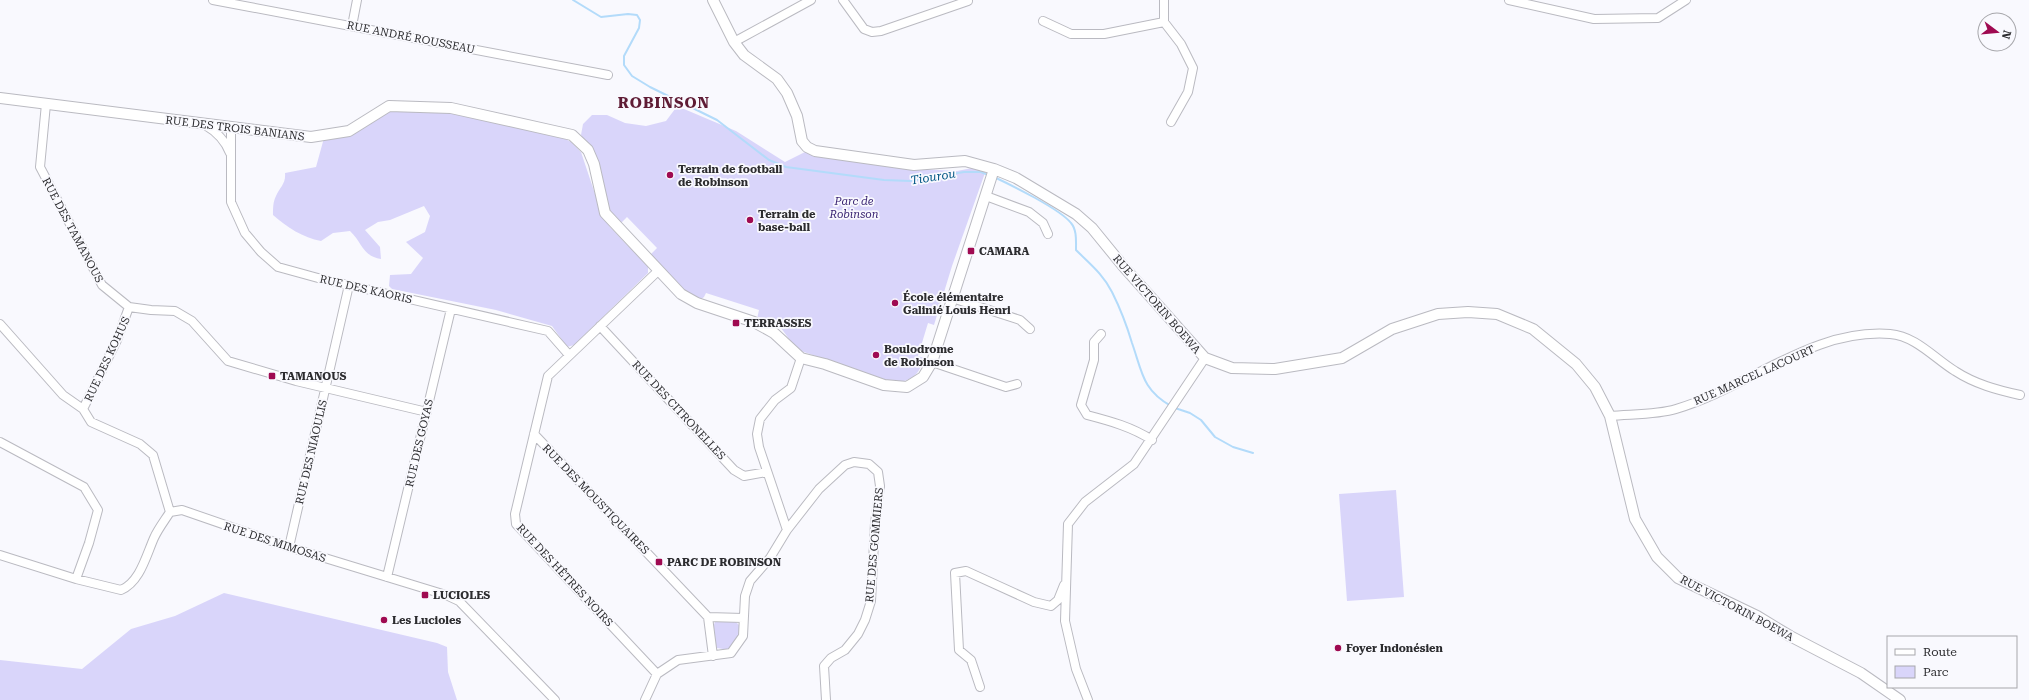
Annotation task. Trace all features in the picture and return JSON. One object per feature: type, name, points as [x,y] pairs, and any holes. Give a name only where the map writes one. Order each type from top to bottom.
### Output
[{"type":"street","name":"RUE ANDRÉ ROUSSEAU","points":[[213,0],[608,75]]},
{"type":"street","points":[[352,26],[357,0]]},
{"type":"street","name":"RUE VICTORIN BOEWA","points":[[714,0],[734,42],[744,55],[777,79],[788,93],[797,116],[802,141],[807,147],[815,151],[914,165],[964,161],[992,174],[1016,178],[1072,210],[1092,228],[1123,266],[1205,358],[1232,368],[1275,369],[1342,358],[1392,329],[1438,314],[1468,312],[1497,314],[1533,329],[1576,364],[1595,387],[1610,416],[1635,519],[1657,557],[1678,578],[1758,616],[1790,636],[1861,673],[1900,700]]},
{"type":"street","points":[[734,42],[810,0]]},
{"type":"street","points":[[843,0],[864,29],[872,32],[881,31],[968,1]]},
{"type":"street","points":[[1164,0],[1164,22],[1181,44],[1193,68],[1188,92],[1171,122]]},
{"type":"street","points":[[1509,0],[1594,19],[1658,18],[1686,0]]},
{"type":"street","points":[[1043,21],[1071,34],[1104,34],[1164,22]]},
{"type":"street","name":"RUE DES TROIS BANIANS","points":[[0,98],[311,137],[349,131],[389,106],[451,108],[572,134],[588,150],[594,164],[606,213],[658,271],[681,294],[697,303],[754,322],[774,333],[801,358],[825,364],[884,385],[907,387],[922,377],[932,362],[992,174]]},
{"type":"street","name":"RUE DES TAMANOUS","points":[[46,104],[40,167],[102,285],[130,308]]},
{"type":"street","name":"RUE DES KAORIS","points":[[205,124],[215,131],[226,144],[231,156]]},
{"type":"street","name":"RUE DES KAORIS","points":[[231,127],[231,202],[245,233],[261,252],[278,267],[548,332],[569,355]]},
{"type":"street","points":[[986,196],[1029,212],[1043,223],[1048,234]]},
{"type":"street","name":"RUE DES HÊTRES NOIRS","points":[[657,674],[516,524],[515,514],[548,376],[658,271]]},
{"type":"street","name":"RUE DES NIAOULIS","points":[[289,548],[350,285]]},
{"type":"street","points":[[952,298],[1020,320],[1030,329]]},
{"type":"street","points":[[130,308],[175,311],[192,321],[228,361],[326,388],[427,412]]},
{"type":"street","name":"RUE DES KOHUS","points":[[83,409],[117,340],[130,308]]},
{"type":"street","name":"RUE DES GOYAS","points":[[386,577],[451,309]]},
{"type":"street","points":[[0,324],[63,395],[83,409],[91,422],[140,444],[153,455],[170,512],[154,538],[138,572],[126,588],[121,590],[76,580],[0,555]]},
{"type":"street","name":"RUE DES CITRONELLES","points":[[600,326],[734,470],[744,476],[766,472]]},
{"type":"street","points":[[1101,334],[1094,342],[1094,360],[1081,405],[1087,415],[1122,425],[1140,432],[1152,440]]},
{"type":"street","name":"RUE MARCEL LACOURT","points":[[1610,416],[1674,410],[1724,390],[1789,358],[1831,342],[1857,335],[1891,334],[1902,336],[1919,345],[1956,372],[1975,382],[1996,390],[2020,395]]},
{"type":"street","points":[[645,700],[657,674],[678,660],[731,653],[740,642],[742,636],[745,596],[750,581],[770,558],[786,530],[759,447],[757,434],[760,419],[775,400],[791,388],[801,358]]},
{"type":"street","points":[[1088,700],[1076,669],[1065,621],[1068,524],[1085,502],[1134,464],[1152,440],[1205,358]]},
{"type":"street","points":[[932,362],[1006,387],[1017,384]]},
{"type":"street","name":"RUE DES MOUSTIQUAIRES","points":[[534,434],[708,617]]},
{"type":"street","points":[[0,442],[84,487],[98,510],[89,543],[76,580]]},
{"type":"street","name":"RUE DES GOMMIERS","points":[[786,530],[819,488],[845,465],[854,462],[869,464],[878,472],[880,486],[875,523],[871,601],[865,620],[858,634],[845,650],[831,658],[824,666],[826,700]]},
{"type":"street","name":"RUE DES MIMOSAS","points":[[170,512],[182,510],[289,548],[446,595],[459,601],[555,700]]},
{"type":"street","points":[[980,686],[971,660],[959,650],[955,573],[966,571],[1034,602],[1051,606],[1058,600],[1067,578]]},
{"type":"street","points":[[713,656],[708,617],[743,618]]},
{"type":"green space","name":"Parc de Robinson","points":[[675,109],[684,109],[736,131],[785,162],[805,152],[901,168],[957,171],[972,168],[986,170],[952,266],[934,325],[928,323],[918,356],[924,358],[920,369],[914,376],[896,383],[801,351],[792,343],[781,328],[757,319],[759,310],[706,293],[700,300],[688,295],[650,255],[657,248],[627,217],[620,224],[608,208],[586,144],[581,135],[583,124],[592,115],[607,115],[625,123],[646,126],[666,121]]},
{"type":"green space","points":[[392,110],[446,112],[558,135],[571,142],[581,152],[601,212],[610,227],[648,267],[648,273],[574,345],[567,347],[552,326],[496,310],[392,289],[389,286],[390,275],[411,274],[423,258],[406,242],[425,232],[430,216],[424,206],[390,220],[378,222],[365,230],[380,247],[381,259],[366,252],[350,231],[333,233],[321,241],[314,240],[284,224],[273,215],[274,201],[284,183],[285,173],[316,167],[324,138]]},
{"type":"green space","points":[[1396,490],[1404,597],[1347,601],[1339,494]]},
{"type":"green space","points":[[224,593],[437,643],[447,647],[448,672],[457,700],[0,700],[0,660],[82,669],[131,629],[175,616]]},
{"type":"green space","points":[[716,620],[735,621],[740,626],[738,640],[729,650],[717,648],[713,630]]},
{"type":"waterway","name":"Tiourou","points":[[573,0],[601,17],[628,14],[637,15],[640,20],[639,28],[624,56],[624,65],[632,76],[650,87],[717,120],[769,160],[786,167],[884,180],[910,181],[964,172],[981,172],[988,175]]},
{"type":"waterway","name":"Tiourou","points":[[994,177],[1046,204],[1071,223],[1075,232],[1076,250],[1100,274],[1115,298],[1126,324],[1144,379],[1154,393],[1161,400],[1171,406]]},
{"type":"waterway","name":"Tiourou","points":[[1175,408],[1190,413],[1201,420],[1215,437],[1233,447],[1253,453]]},
{"type":"place","name":"Terrain de football de Robinson","points":[[670,175]]},
{"type":"place","name":"Terrain de base-ball","points":[[750,220]]},
{"type":"place","name":"CAMARA","points":[[971,251]]},
{"type":"place","name":"École élémentaire Galinié Louis Henri","points":[[895,303]]},
{"type":"place","name":"TERRASSES","points":[[736,323]]},
{"type":"place","name":"Boulodrome de Robinson","points":[[876,355]]},
{"type":"place","name":"TAMANOUS","points":[[272,376]]},
{"type":"place","name":"PARC DE ROBINSON","points":[[659,562]]},
{"type":"place","name":"LUCIOLES","points":[[425,595]]},
{"type":"place","name":"Les Lucioles","points":[[384,620]]},
{"type":"place","name":"Foyer Indonésien","points":[[1338,648]]},
{"type":"district","name":"ROBINSON","points":[[664,103]]}]
